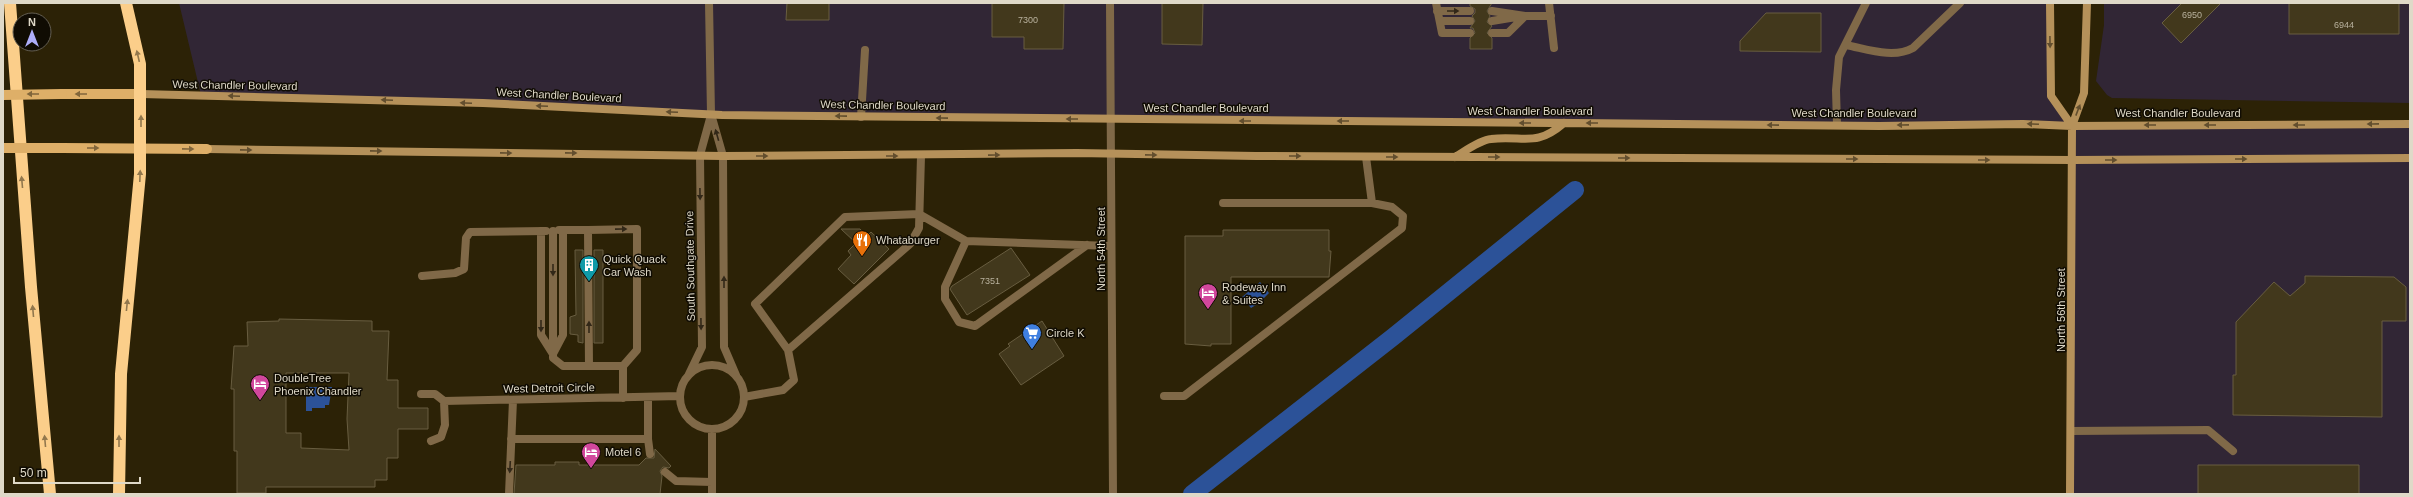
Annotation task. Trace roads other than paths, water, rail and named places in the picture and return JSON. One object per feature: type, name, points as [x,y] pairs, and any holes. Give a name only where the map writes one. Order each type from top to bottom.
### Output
[{"type":"highway","points":[[10,3],[30,279],[50,494]]},
{"type":"highway","points":[[120,494],[121,374],[140,174],[141,149],[140,64],[126,3]]},
{"type":"main road","points":[[2050,3],[2051,96],[2072,126]]},
{"type":"main road","name":"North 56th Street","points":[[2070,494],[2072,126],[2084,93],[2087,3]]},
{"type":"main road","name":"West Chandler Boulevard","points":[[3,95],[141,94],[498,104],[711,114],[861,117],[1837,126],[2024,124],[2072,126],[2410,124]]},
{"type":"main road","points":[[1455,157],[1489,139],[1541,138],[1551,134],[1564,123]]},
{"type":"main road","points":[[3,148],[207,149],[723,156],[1112,154],[1366,157],[2072,160],[2410,158]]},
{"type":"street","points":[[680,396],[683,412],[689,419],[703,428],[712,429],[732,422],[739,415],[744,397],[743,386],[736,375],[724,347],[723,156],[711,114],[709,3]]},
{"type":"street","name":"North 54th Street","points":[[1110,3],[1112,154],[1112,494]]},
{"type":"street","points":[[1549,3],[1554,48]]},
{"type":"street","points":[[1837,126],[1836,90],[1839,57],[1866,3]]},
{"type":"street","points":[[1846,45],[1882,52],[1906,52],[1913,48],[1960,3]]},
{"type":"street","points":[[1470,11],[1437,7],[1442,34],[1470,34]]},
{"type":"street","points":[[1492,11],[1525,16],[1550,16]]},
{"type":"street","points":[[1492,21],[1525,16]]},
{"type":"street","points":[[1492,34],[1508,33],[1525,16]]},
{"type":"street","points":[[1440,21],[1470,21]]},
{"type":"street","points":[[861,117],[865,50]]},
{"type":"street","name":"South Southgate Drive","points":[[680,396],[682,386],[702,347],[700,155],[711,114]]},
{"type":"street","points":[[788,350],[910,244],[919,228],[921,156]]},
{"type":"street","points":[[1366,157],[1372,203]]},
{"type":"street","points":[[1164,396],[1184,396],[1402,228],[1403,216],[1398,211],[1392,207],[1372,203],[1224,203]]},
{"type":"street","points":[[744,397],[783,390],[794,380],[788,350],[755,304],[845,218],[919,214],[966,241],[1111,246]]},
{"type":"street","points":[[422,276],[455,273],[464,269],[466,238],[470,232],[637,229],[636,350],[623,366],[623,398]]},
{"type":"street","points":[[553,354],[563,335],[563,230]]},
{"type":"street","points":[[588,230],[589,366]]},
{"type":"street","points":[[541,231],[541,335],[553,354],[553,358],[564,366],[623,366]]},
{"type":"street","points":[[553,231],[553,354]]},
{"type":"street","points":[[966,241],[945,287],[945,299],[959,322],[975,326],[1087,245]]},
{"type":"street","points":[[689,374],[702,366],[713,365],[725,368],[736,375]]},
{"type":"street","name":"West Detroit Circle","points":[[421,394],[435,394],[444,401],[680,396]]},
{"type":"street","points":[[648,397],[648,439],[650,454]]},
{"type":"street","points":[[509,494],[513,400]]},
{"type":"street","points":[[431,441],[442,437],[445,425],[444,401]]},
{"type":"street","points":[[712,429],[712,494]]},
{"type":"street","points":[[2071,430],[2208,430],[2232,451]]},
{"type":"street","points":[[511,439],[648,439]]},
{"type":"street","points":[[665,472],[676,481],[712,482]]},
{"type":"water","points":[[1260,282],[1269,293],[1263,299],[1264,300],[1251,308],[1242,297]]},
{"type":"water","points":[[306,387],[332,387],[329,405],[325,405],[325,408],[312,408],[312,411],[306,411]]},
{"type":"waterway","points":[[1192,494],[1393,337],[1575,190]]},
{"type":"place","name":"Whataburger","points":[[862,257]]},
{"type":"place","name":"Quick Quack Car Wash","points":[[589,282]]},
{"type":"place","name":"Rodeway Inn & Suites","points":[[1208,310]]},
{"type":"place","name":"Circle K","points":[[1032,350]]},
{"type":"place","name":"DoubleTree Phoenix Chandler","points":[[260,401]]},
{"type":"place","name":"Motel 6","points":[[591,469]]}]
